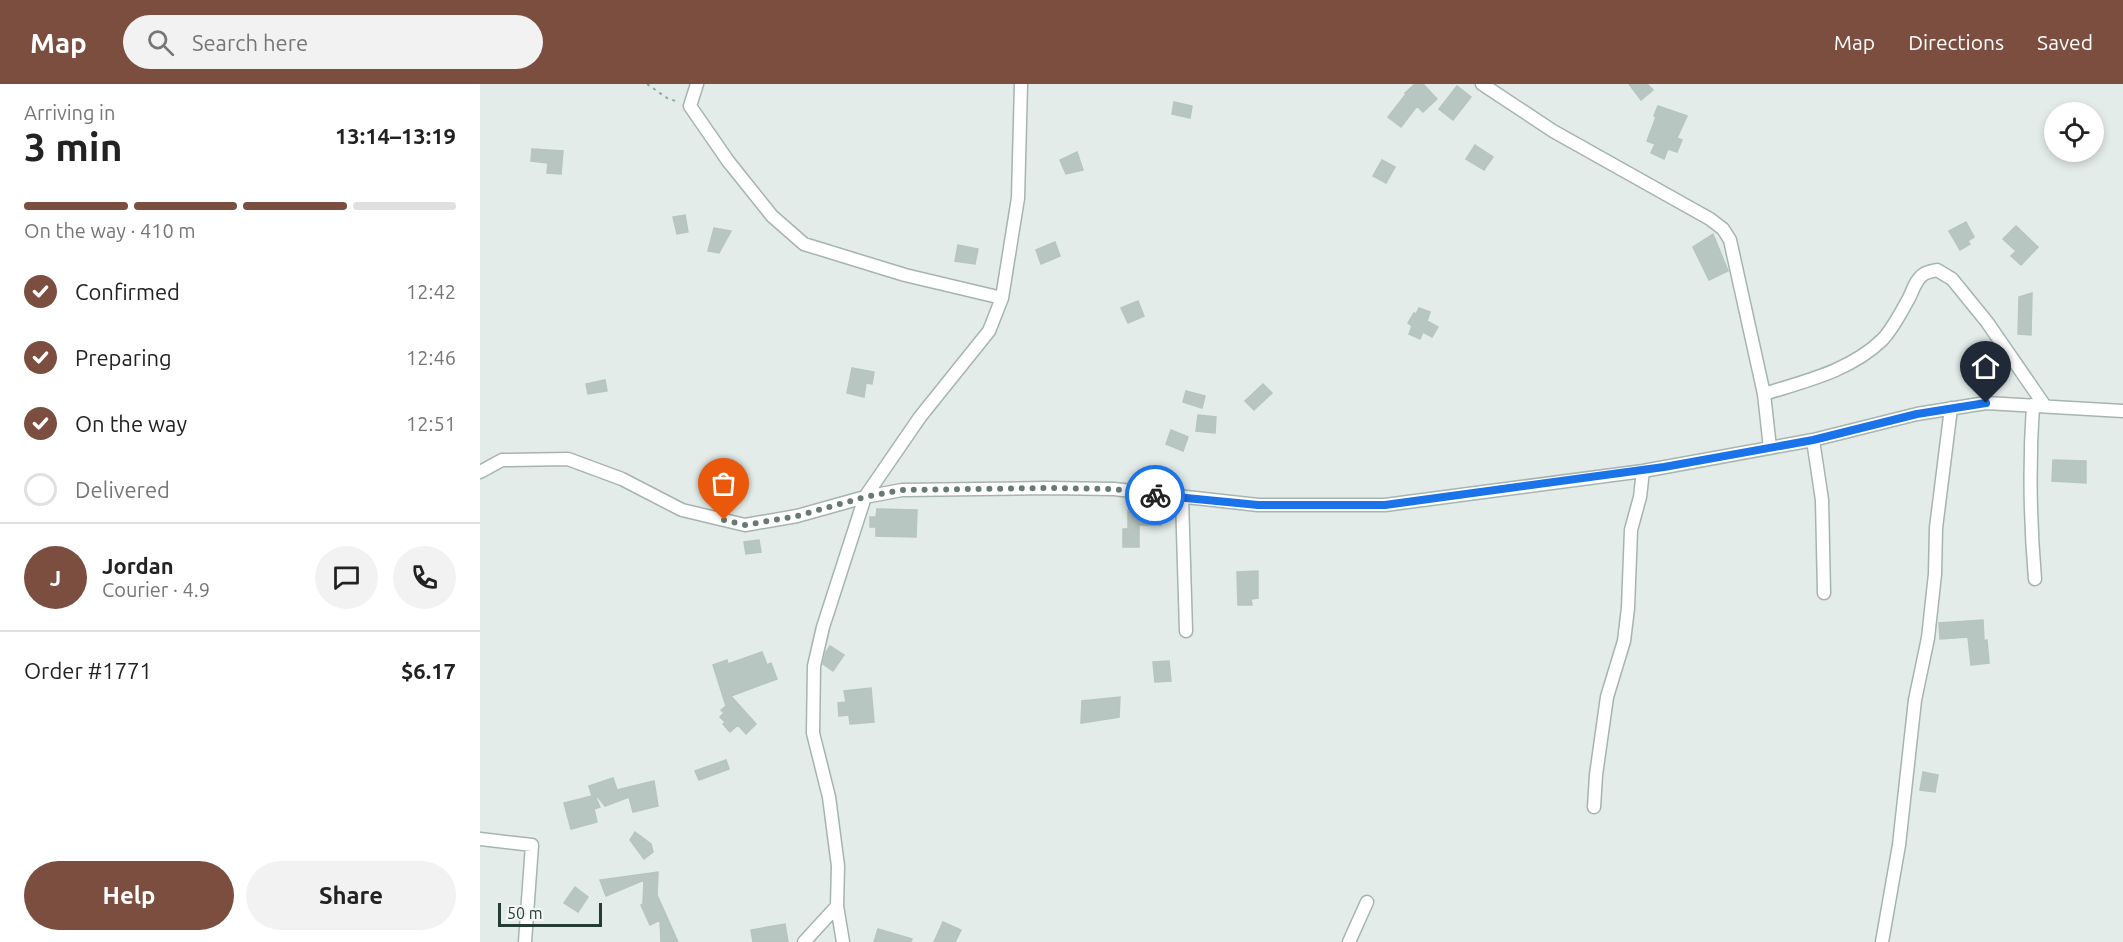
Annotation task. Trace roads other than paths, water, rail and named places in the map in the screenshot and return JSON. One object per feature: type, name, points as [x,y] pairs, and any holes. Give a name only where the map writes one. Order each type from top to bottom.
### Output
[{"type":"street","points":[[697,84],[690,106],[728,161],[772,216],[804,244],[906,275],[1002,298]]},
{"type":"street","points":[[843,942],[837,906],[838,866],[830,797],[813,734],[814,666],[823,627],[865,497],[920,417],[990,331],[1002,298],[1018,198],[1020,84]]},
{"type":"street","points":[[1482,84],[1553,131],[1689,206],[1723,229],[1730,240],[1764,394],[1770,448]]},
{"type":"street","points":[[1764,394],[1816,378],[1867,353],[1884,338],[1923,275],[1937,270],[1952,279],[1987,322],[2039,405],[2031,442],[2031,528],[2035,579]]},
{"type":"street","points":[[480,472],[502,460],[568,459],[622,479],[682,510],[745,525],[797,516],[865,497],[902,490],[1114,489],[1258,505],[1385,505],[1643,471],[1813,440],[1917,414],[1986,403],[2123,411]]},
{"type":"street","points":[[1882,942],[1899,845],[1915,700],[1928,638],[1935,574],[1936,528],[1951,408]]},
{"type":"street","points":[[1813,440],[1822,500],[1824,593]]},
{"type":"street","points":[[1594,807],[1607,697],[1624,641],[1628,608],[1631,530],[1640,497],[1643,471]]},
{"type":"street","points":[[1182,498],[1186,631]]},
{"type":"street","points":[[480,839],[532,845],[525,942]]},
{"type":"street","points":[[1348,942],[1367,902]]},
{"type":"street","points":[[804,942],[837,906]]}]
